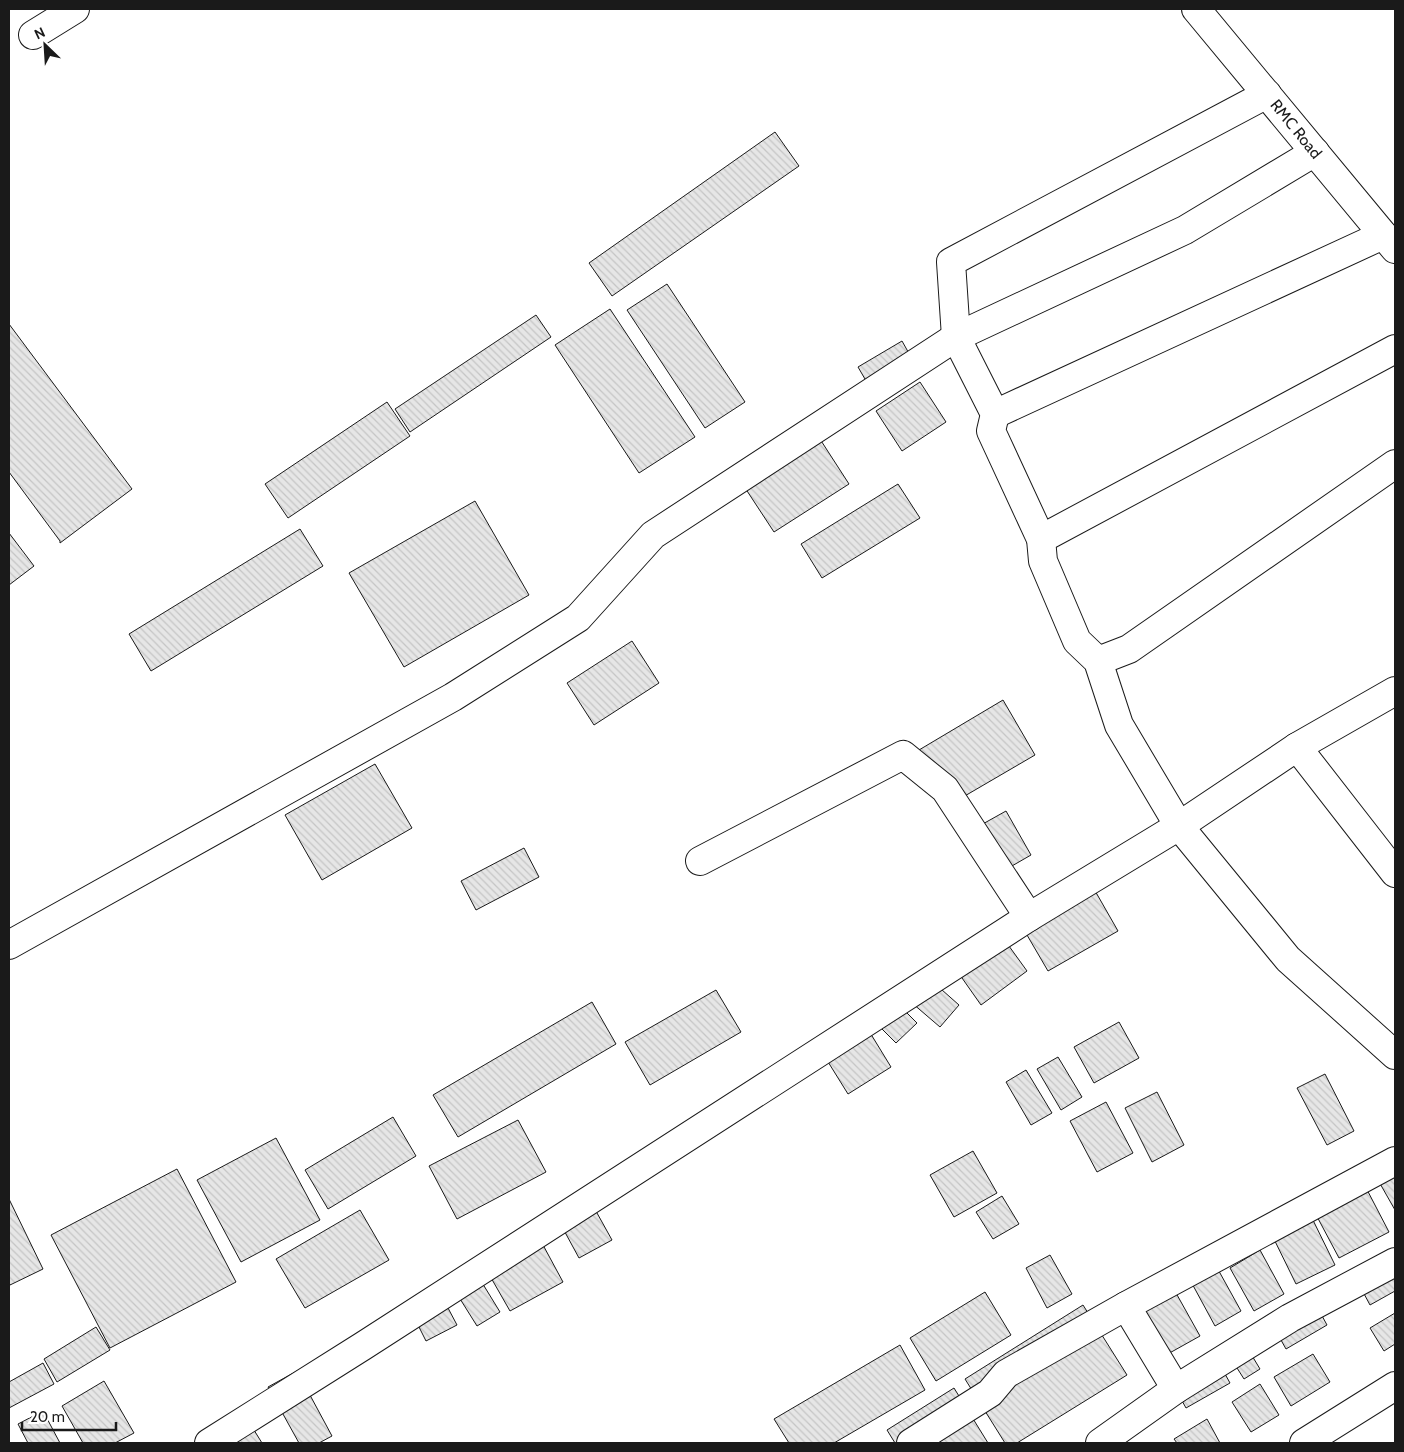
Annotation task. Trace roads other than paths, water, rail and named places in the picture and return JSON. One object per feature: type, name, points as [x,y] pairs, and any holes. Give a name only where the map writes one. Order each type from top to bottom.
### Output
[{"type":"street","points":[[33,35],[75,9]]},
{"type":"street","name":"RMC Road","points":[[1196,9],[1314,152],[1391,237]]},
{"type":"street","name":"RMC Road","points":[[1215,9],[1391,237]]},
{"type":"street","points":[[1267,94],[951,262],[956,337],[995,414],[991,431],[1041,539],[1043,561],[1077,641],[1098,661],[1119,725],[1179,826],[1288,960],[1395,1056]]},
{"type":"street","points":[[9,945],[453,697],[578,618],[653,535],[956,337],[1185,230],[1314,152]]},
{"type":"street","points":[[995,414],[1391,237]]},
{"type":"street","points":[[1041,539],[1395,349]]},
{"type":"street","points":[[1098,661],[1129,650],[1395,464]]},
{"type":"street","points":[[209,1443],[363,1346],[1029,916],[1179,826],[1297,746],[1395,690]]},
{"type":"street","points":[[1297,746],[1395,873]]},
{"type":"street","points":[[700,861],[902,755],[945,789],[1029,916]]},
{"type":"street","points":[[911,1443],[990,1393],[1006,1374],[1126,1306],[1395,1161]]},
{"type":"street","points":[[1100,1443],[1176,1389],[1290,1318],[1395,1262]]},
{"type":"street","points":[[1126,1306],[1176,1389]]},
{"type":"street","points":[[1304,1443],[1395,1386]]}]
